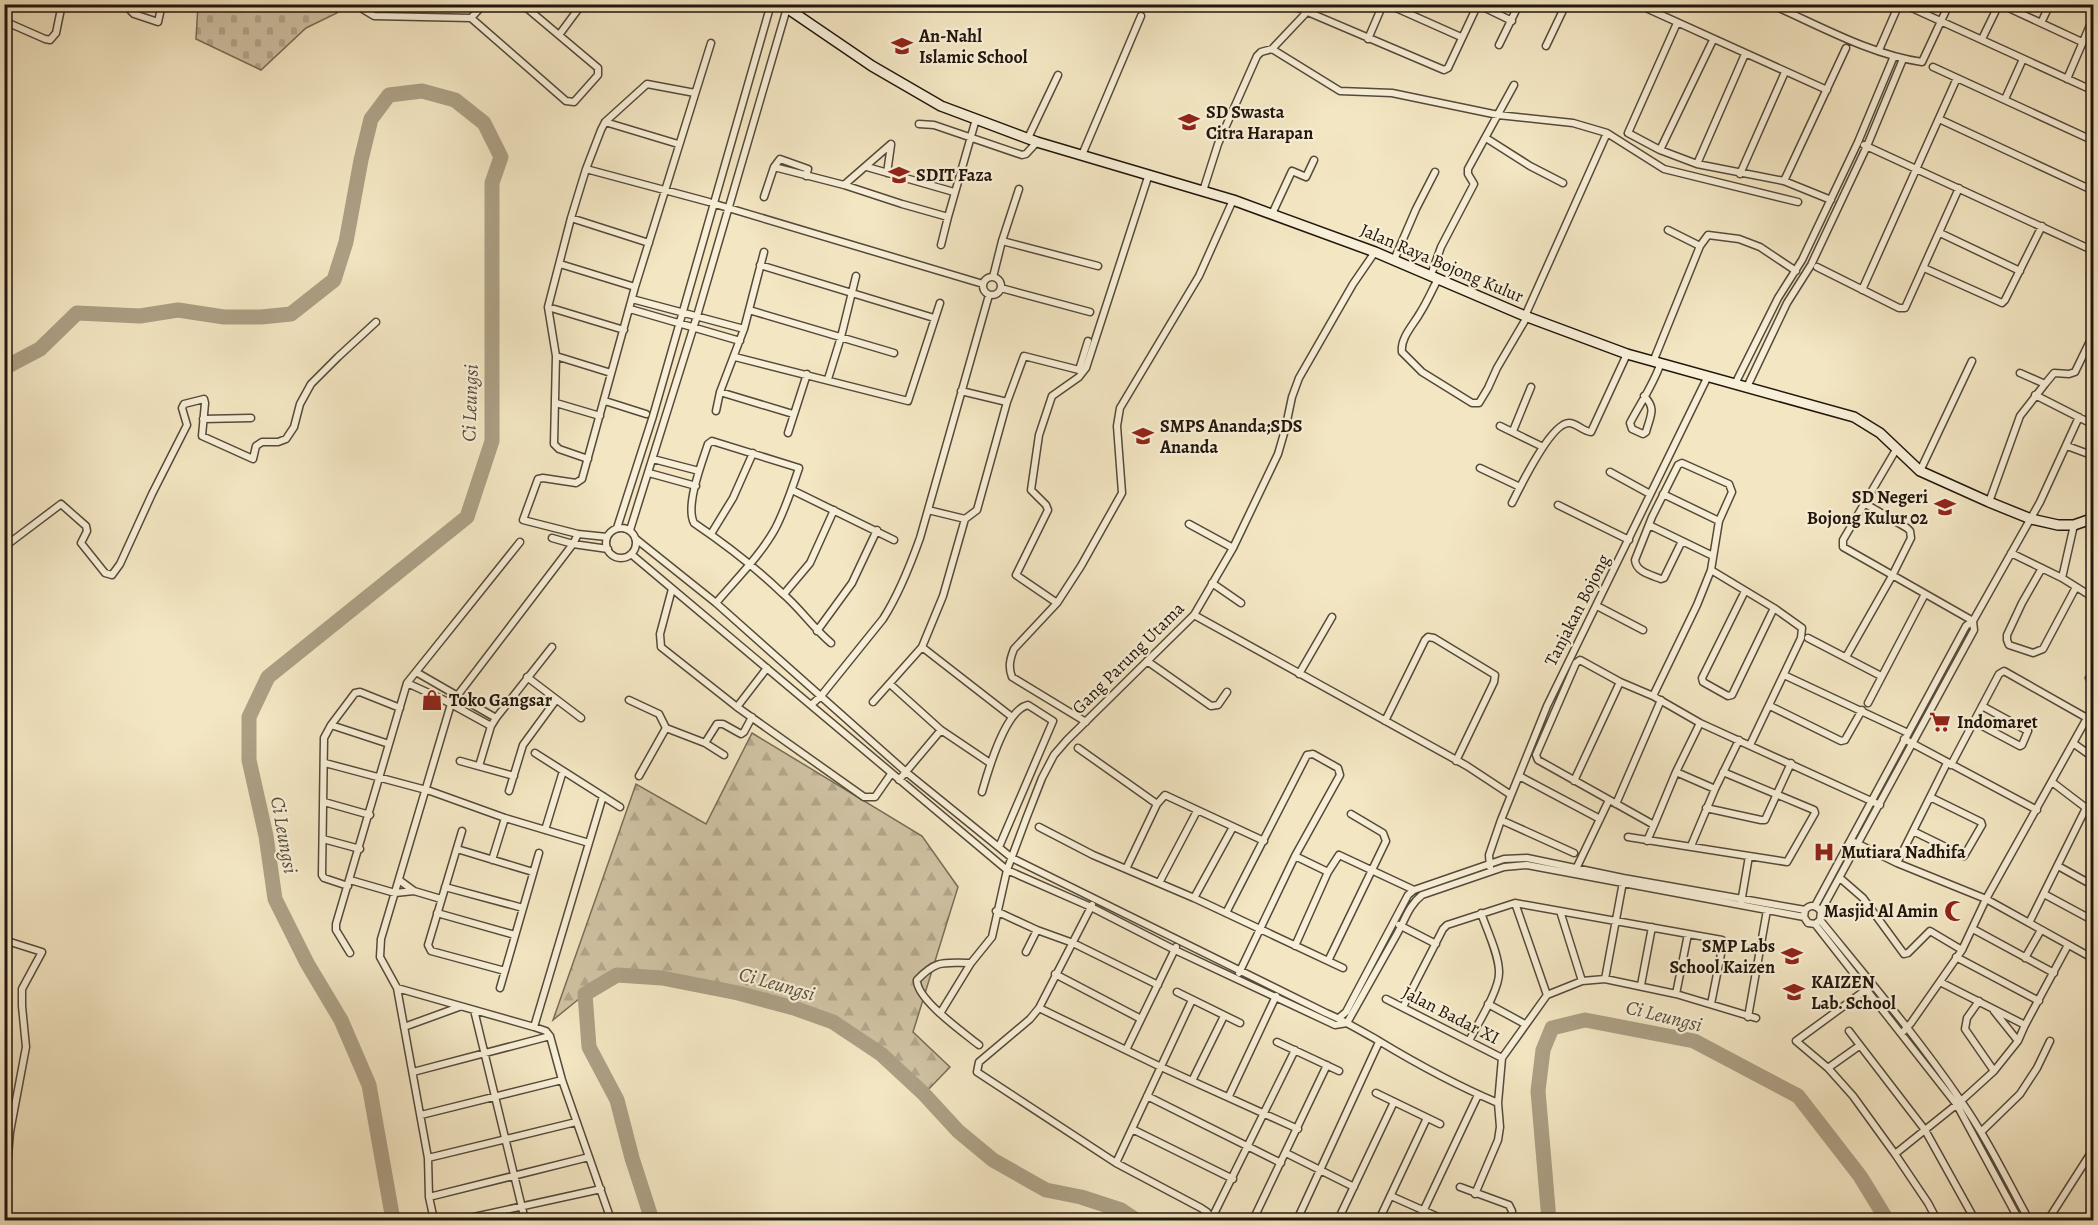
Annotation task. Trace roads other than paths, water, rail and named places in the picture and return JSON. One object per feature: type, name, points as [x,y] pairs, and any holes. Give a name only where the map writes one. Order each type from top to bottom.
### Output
[{"type":"main road","name":"Jalan Raya Bojong Kulur","points":[[784,6],[872,66],[926,98],[976,119],[1032,140],[1203,190],[1272,214],[1375,252],[1526,316],[1627,354],[1854,417],[1868,424],[1920,471],[2031,519],[2058,525],[2074,525],[2093,518]]},
{"type":"street","points":[[4,21],[50,40],[56,33],[62,4]]},
{"type":"street","points":[[124,4],[134,14],[158,22],[162,4]]},
{"type":"street","points":[[354,4],[374,16],[471,18],[570,103],[574,102],[598,75],[598,68],[522,4]]},
{"type":"street","points":[[471,18],[484,4]]},
{"type":"street","points":[[559,35],[582,4]]},
{"type":"street","points":[[711,43],[635,287],[588,459],[579,482],[538,479],[523,520],[578,534],[607,537],[617,528],[653,416],[712,203],[771,4]]},
{"type":"street","points":[[1289,4],[1444,70],[1448,68],[1478,5],[1512,21]]},
{"type":"street","points":[[1368,39],[1385,4],[1461,38]]},
{"type":"street","points":[[1499,45],[1519,4]]},
{"type":"street","points":[[1546,46],[1566,4]]},
{"type":"street","points":[[1637,4],[1827,90]]},
{"type":"street","points":[[1770,4],[1849,40],[1903,59],[1922,62],[1949,4]]},
{"type":"street","points":[[1789,13],[1794,4]]},
{"type":"street","points":[[1879,50],[1901,4],[2094,92]]},
{"type":"street","points":[[1982,39],[1999,4],[2082,42]]},
{"type":"street","points":[[2041,23],[2050,4]]},
{"type":"street","points":[[630,530],[729,208],[784,6]]},
{"type":"street","points":[[1203,190],[1218,144],[1257,56],[1261,52],[1272,49],[1306,13]]},
{"type":"street","points":[[1082,155],[1141,16]]},
{"type":"street","points":[[2067,79],[2094,16]]},
{"type":"street","points":[[1677,23],[1628,134],[1660,150],[1697,164],[1784,181],[1831,200]]},
{"type":"street","points":[[1660,150],[1713,40]]},
{"type":"street","points":[[1784,181],[1846,48]]},
{"type":"street","points":[[1272,49],[1340,91],[1392,93],[1498,115],[1573,123],[1607,133],[1665,169],[1798,202]]},
{"type":"street","points":[[1697,164],[1745,54]]},
{"type":"street","points":[[1735,384],[1778,298],[1802,260],[1858,142],[1894,56]]},
{"type":"street","points":[[2005,99],[2023,58]]},
{"type":"street","points":[[1747,387],[1787,303],[1814,266],[1903,59]]},
{"type":"street","points":[[1933,67],[2094,141]]},
{"type":"street","points":[[1740,174],[1785,72]]},
{"type":"street","points":[[919,124],[934,126],[1022,155],[1026,154],[1058,75]]},
{"type":"street","points":[[1862,290],[1957,78]]},
{"type":"street","points":[[588,459],[554,446],[556,356],[548,307],[571,218],[586,169],[605,122],[647,84],[695,93]]},
{"type":"street","points":[[1514,85],[1468,169],[1468,174],[1474,184],[1442,247],[1434,277],[1419,315],[1401,347],[1402,351],[1422,372],[1472,403],[1479,403],[1526,316],[1607,133]]},
{"type":"street","points":[[941,245],[976,119]]},
{"type":"street","points":[[1939,119],[2094,191]]},
{"type":"street","points":[[605,122],[678,144]]},
{"type":"street","points":[[1486,138],[1530,166],[1563,183]]},
{"type":"street","points":[[1858,142],[1917,167],[2093,250]]},
{"type":"street","points":[[844,185],[891,144],[887,173]]},
{"type":"street","points":[[764,196],[774,167],[780,159],[808,169],[806,176],[844,185],[948,217]]},
{"type":"street","points":[[1272,214],[1292,171],[1305,177],[1314,160]]},
{"type":"street","points":[[867,167],[954,192]]},
{"type":"street","points":[[586,169],[712,203],[983,284]]},
{"type":"street","points":[[1394,260],[1416,209],[1436,172]]},
{"type":"street","points":[[1057,603],[1016,575],[1048,510],[1031,490],[1039,435],[1054,394],[1080,377],[1086,369],[1149,174]]},
{"type":"street","points":[[1802,260],[1899,308],[1905,308],[1959,188]]},
{"type":"street","points":[[993,277],[1019,189]]},
{"type":"street","points":[[1086,722],[1012,677],[1011,658],[1014,649],[1057,603],[1081,567],[1122,493],[1117,426],[1120,408],[1199,276],[1233,200]]},
{"type":"street","points":[[571,218],[649,243]]},
{"type":"street","points":[[1924,268],[2002,303],[2042,226]]},
{"type":"street","points":[[1668,230],[1700,246]]},
{"type":"street","points":[[1940,233],[2020,271]]},
{"type":"street","points":[[1644,396],[1652,410],[1646,432],[1643,434],[1632,429],[1630,423],[1644,396],[1700,246],[1708,235],[1739,239],[1760,247],[1796,271]]},
{"type":"street","points":[[1002,241],[1098,266]]},
{"type":"street","points":[[716,411],[720,392],[744,329],[764,252]]},
{"type":"street","name":"Gang Parung Utama","points":[[941,1012],[971,963],[992,937],[1007,870],[1042,778],[1054,755],[1194,615],[1233,548],[1278,454],[1299,378],[1353,284],[1375,252]]},
{"type":"street","points":[[560,264],[635,287]]},
{"type":"street","points":[[760,265],[934,318]]},
{"type":"street","points":[[828,379],[856,276]]},
{"type":"street","points":[[993,277],[1000,281],[1001,288],[997,294],[989,295],[985,292],[983,284],[987,278],[993,277]]},
{"type":"street","points":[[1001,288],[1090,312]]},
{"type":"street","points":[[811,705],[871,635],[892,606],[913,558],[989,295]]},
{"type":"street","points":[[632,299],[744,329]]},
{"type":"street","points":[[735,357],[908,401],[940,303]]},
{"type":"street","points":[[548,307],[624,330]]},
{"type":"street","points":[[630,309],[740,341]]},
{"type":"street","points":[[749,310],[894,353]]},
{"type":"street","points":[[4,547],[61,504],[87,527],[81,544],[105,573],[113,574],[187,424],[183,405],[204,399],[206,403],[203,437],[253,459],[256,446],[262,442],[282,441],[291,433],[300,404],[311,384],[376,322]]},
{"type":"street","points":[[1989,502],[2020,416],[2054,373],[2075,372],[2091,339],[2094,339]]},
{"type":"street","points":[[873,702],[922,646],[942,596],[965,519],[977,510],[1007,402],[1024,356],[1079,370],[1088,341]]},
{"type":"street","points":[[1512,502],[1543,447],[1559,428],[1566,423],[1572,423],[1591,432],[1627,354]]},
{"type":"street","points":[[556,356],[611,373]]},
{"type":"street","points":[[1920,471],[1972,361]]},
{"type":"street","points":[[2020,373],[2045,384]]},
{"type":"street","points":[[788,433],[807,374]]},
{"type":"street","name":"Tanjakan Bojong","points":[[1488,864],[1501,820],[1547,706],[1708,376]]},
{"type":"street","points":[[1513,431],[1531,387]]},
{"type":"street","points":[[961,391],[1007,402]]},
{"type":"street","points":[[720,392],[793,414]]},
{"type":"street","points":[[2035,395],[2094,425]]},
{"type":"street","points":[[604,401],[646,414]]},
{"type":"street","points":[[555,403],[600,416]]},
{"type":"street","points":[[1815,906],[1966,626],[1973,621],[2031,519],[2079,417]]},
{"type":"street","points":[[203,419],[251,418]]},
{"type":"street","points":[[1500,426],[1543,447]]},
{"type":"street","points":[[716,603],[749,564],[775,530],[799,468],[712,441],[708,444],[699,471],[691,512],[694,523],[711,534],[749,564],[784,594],[831,643]]},
{"type":"street","points":[[2067,446],[2094,456]]},
{"type":"street","points":[[1897,448],[1843,540],[1843,547],[1973,621]]},
{"type":"street","points":[[711,534],[733,498],[753,453]]},
{"type":"street","points":[[653,459],[699,471]]},
{"type":"street","points":[[1653,696],[1697,605],[1711,570],[1719,521],[1731,496],[1732,487],[1729,484],[1682,463],[1678,465],[1649,525],[1635,560],[1638,569],[1661,579],[1664,578],[1682,541]]},
{"type":"street","points":[[1480,468],[1520,487]]},
{"type":"street","points":[[1610,472],[1650,494]]},
{"type":"street","points":[[649,473],[696,486]]},
{"type":"street","points":[[792,490],[894,540]]},
{"type":"street","points":[[2093,518],[2094,493]]},
{"type":"street","points":[[1663,494],[1719,521]]},
{"type":"street","points":[[1845,657],[1892,576],[1911,538],[1910,531],[1864,503]]},
{"type":"street","points":[[1558,505],[1629,540]]},
{"type":"street","points":[[784,594],[810,563],[834,510]]},
{"type":"street","points":[[928,510],[965,519]]},
{"type":"street","points":[[1189,524],[1233,548]]},
{"type":"street","points":[[1649,525],[1713,556]]},
{"type":"street","points":[[2061,578],[2074,525]]},
{"type":"street","points":[[617,528],[630,530],[636,539],[716,603],[906,772],[1012,858],[1326,1013],[1340,1017],[1379,1042],[1478,1095],[1498,1103]]},
{"type":"street","points":[[817,631],[852,583],[877,530]]},
{"type":"street","points":[[434,1221],[429,1197],[428,1158],[397,988],[380,957],[379,950],[384,926],[396,893],[451,704],[573,544],[578,534]]},
{"type":"street","points":[[607,537],[608,549],[614,556],[623,558],[631,554],[636,547],[636,539]]},
{"type":"street","points":[[552,538],[573,544],[608,549]]},
{"type":"street","points":[[350,953],[336,927],[407,683],[520,542]]},
{"type":"street","points":[[2011,553],[2061,578],[2092,597],[2094,582]]},
{"type":"street","points":[[631,554],[1007,870],[1091,907],[1175,950],[1335,1024],[1347,1023]]},
{"type":"street","points":[[2042,568],[2007,635],[2009,645],[2033,653],[2043,649],[2076,587]]},
{"type":"street","points":[[1711,570],[1800,624],[1803,631],[1750,745]]},
{"type":"street","points":[[1212,583],[1241,603]]},
{"type":"street","points":[[4,585],[6,589],[4,594]]},
{"type":"street","points":[[672,590],[660,634],[661,647],[737,707],[864,797],[875,797],[891,774]]},
{"type":"street","points":[[1745,591],[1702,678],[1703,682],[1728,696],[1732,695],[1774,608]]},
{"type":"street","points":[[1868,703],[1925,594]]},
{"type":"street","points":[[1597,606],[1643,630]]},
{"type":"street","points":[[1194,615],[1456,760],[1511,795]]},
{"type":"street","points":[[1299,674],[1332,617]]},
{"type":"street","points":[[1818,922],[1821,911],[1974,630],[1973,621]]},
{"type":"street","points":[[1385,721],[1425,640],[1428,637],[1434,638],[1495,675],[1494,682],[1456,760]]},
{"type":"street","points":[[1808,638],[1881,676]]},
{"type":"street","points":[[922,646],[1012,717]]},
{"type":"street","points":[[479,766],[491,726],[552,647]]},
{"type":"street","points":[[1654,825],[1538,760],[1536,755],[1576,663],[1580,660],[1620,682],[1661,700],[1700,723],[1880,805]]},
{"type":"street","points":[[1147,662],[1211,706],[1218,705],[1227,692]]},
{"type":"street","points":[[737,707],[767,668]]},
{"type":"street","points":[[1897,863],[1930,797],[1999,674],[2007,671],[2086,717],[2037,810],[1986,899],[1962,950],[1904,1031]]},
{"type":"street","points":[[416,672],[496,718]]},
{"type":"street","points":[[1784,675],[1862,710],[1906,736],[1912,745],[2037,810]]},
{"type":"street","points":[[527,677],[581,718]]},
{"type":"street","points":[[1574,781],[1620,682]]},
{"type":"street","points":[[407,683],[491,726]]},
{"type":"street","points":[[890,684],[942,730],[990,763]]},
{"type":"street","points":[[400,708],[358,692],[353,695],[324,738],[322,876],[396,893],[414,891]]},
{"type":"street","points":[[629,699],[659,714],[666,728],[705,743],[724,755]]},
{"type":"street","points":[[509,791],[523,745],[556,700]]},
{"type":"street","points":[[1616,804],[1661,700]]},
{"type":"street","points":[[982,792],[990,763],[1012,717],[1023,706],[1028,705],[1053,721],[999,847]]},
{"type":"street","points":[[1770,706],[1841,741],[1845,740],[1862,710]]},
{"type":"street","points":[[1974,722],[2022,745],[2028,731],[1982,706]]},
{"type":"street","points":[[705,743],[717,724],[723,724],[741,734],[752,717]]},
{"type":"street","points":[[1647,841],[1676,772],[1700,723]]},
{"type":"street","points":[[331,725],[389,744]]},
{"type":"street","points":[[639,777],[666,728]]},
{"type":"street","points":[[898,780],[942,730]]},
{"type":"street","points":[[1690,846],[1739,740]]},
{"type":"street","points":[[2073,743],[2094,758]]},
{"type":"street","points":[[1078,748],[1157,804]]},
{"type":"street","points":[[535,753],[620,807]]},
{"type":"street","points":[[1226,913],[1306,757],[1313,754],[1338,768],[1341,773],[1295,856],[1261,931],[1236,978]]},
{"type":"street","points":[[460,761],[514,776]]},
{"type":"street","points":[[325,763],[426,789],[505,818],[590,843]]},
{"type":"street","points":[[1706,808],[1763,820],[1767,817],[1791,763]]},
{"type":"street","points":[[545,830],[563,771]]},
{"type":"street","points":[[1676,772],[1715,789]]},
{"type":"street","points":[[1628,837],[1787,862],[1815,813],[1814,810],[1723,772]]},
{"type":"street","points":[[1521,777],[1600,819]]},
{"type":"street","points":[[2052,782],[2094,814]]},
{"type":"street","points":[[1126,869],[1157,804],[1165,795],[1197,812],[1264,841]]},
{"type":"street","points":[[534,1027],[603,796]]},
{"type":"street","points":[[1913,831],[1965,856],[1982,825],[1981,822],[1930,797]]},
{"type":"street","points":[[1575,871],[1609,800]]},
{"type":"street","points":[[324,802],[370,815]]},
{"type":"street","points":[[2029,923],[2086,808]]},
{"type":"street","points":[[1159,883],[1197,812]]},
{"type":"street","points":[[1328,961],[1387,837],[1351,814]]},
{"type":"street","points":[[492,860],[505,818]]},
{"type":"street","points":[[1501,820],[1574,853]]},
{"type":"street","points":[[1039,827],[1093,855],[1194,898],[1343,968]]},
{"type":"street","points":[[1194,898],[1233,827]]},
{"type":"street","points":[[462,831],[428,942],[431,951],[505,971]]},
{"type":"street","points":[[323,839],[360,849]]},
{"type":"street","points":[[1851,840],[1897,863],[1986,899],[2094,959]]},
{"type":"street","points":[[457,849],[533,872]]},
{"type":"street","points":[[500,988],[539,853]]},
{"type":"street","points":[[1295,946],[1328,873],[1341,855],[1414,890]]},
{"type":"street","points":[[1295,856],[1328,873]]},
{"type":"street","points":[[1741,902],[1749,856]]},
{"type":"street","points":[[1340,1017],[1346,1012],[1404,901],[1414,890],[1504,859],[1527,858],[1623,881],[1804,914]]},
{"type":"street","points":[[1488,864],[1491,871]]},
{"type":"street","points":[[1347,1023],[1411,906],[1422,895],[1504,867],[1527,865],[1575,871]]},
{"type":"street","points":[[2058,866],[2094,886]]},
{"type":"street","points":[[1840,878],[1863,898],[1904,954],[1908,953],[1930,930],[1962,950]]},
{"type":"street","points":[[399,880],[414,891],[441,899]]},
{"type":"street","points":[[1605,979],[1623,881]]},
{"type":"street","points":[[445,887],[523,908]]},
{"type":"street","points":[[2044,894],[2094,921]]},
{"type":"street","points":[[1096,898],[1039,1008],[1030,1019],[979,1062],[977,1072],[1116,1164],[1201,1208],[1213,1219],[1295,1050]]},
{"type":"street","points":[[1741,902],[1767,910],[1804,914]]},
{"type":"street","points":[[1403,1007],[1447,925],[1515,903],[1719,939],[1723,942],[1711,1005]]},
{"type":"street","points":[[1515,903],[1547,995]]},
{"type":"street","points":[[1818,922],[1808,923],[1804,914],[1807,907],[1815,906],[1821,911]]},
{"type":"street","points":[[1475,1194],[1498,1140],[1500,1127],[1498,1103],[1502,1058],[1547,995],[1582,981],[1605,979],[1676,994],[1752,1018],[1767,910]]},
{"type":"street","points":[[996,911],[1037,930],[1073,943],[1158,985]]},
{"type":"street","points":[[1560,911],[1582,981]]},
{"type":"street","points":[[437,913],[515,935]]},
{"type":"street","points":[[1469,1041],[1488,1004],[1500,970],[1481,913]]},
{"type":"street","points":[[1393,922],[1436,944]]},
{"type":"street","points":[[1818,922],[1867,989],[1904,1031]]},
{"type":"street","points":[[1818,922],[1981,1132],[2029,1221]]},
{"type":"street","points":[[1641,986],[1652,927]]},
{"type":"street","points":[[1973,929],[2054,973]]},
{"type":"street","points":[[1026,952],[1037,930]]},
{"type":"street","points":[[2025,958],[2041,930]]},
{"type":"street","points":[[1676,994],[1688,934]]},
{"type":"street","points":[[4,940],[42,952],[22,989],[26,1047],[10,1132],[4,1203]]},
{"type":"street","points":[[1126,1050],[1179,941]]},
{"type":"street","points":[[1895,1154],[1959,1103],[1994,1071],[2018,1041],[2068,945]]},
{"type":"street","points":[[1956,957],[2039,1001]]},
{"type":"street","points":[[971,963],[940,963],[927,970],[917,980],[918,988],[941,1012],[979,1045]]},
{"type":"street","points":[[1055,974],[1142,1019]]},
{"type":"street","points":[[1940,982],[2025,1025]]},
{"type":"street","points":[[397,988],[546,1031],[550,1036],[562,1080],[610,1221]]},
{"type":"street","points":[[1867,989],[1796,1041],[1828,1068],[1853,1096],[1928,1203],[1937,1221]]},
{"type":"street","points":[[1177,992],[1240,1023]]},
{"type":"street","points":[[1229,1096],[1276,996]]},
{"type":"street","name":"Jalan Badar XI","points":[[1386,999],[1502,1058]]},
{"type":"street","points":[[1116,1164],[1192,1000]]},
{"type":"street","points":[[1979,1001],[1967,1018],[1965,1029],[1994,1071]]},
{"type":"street","points":[[1488,1004],[1526,1024]]},
{"type":"street","points":[[404,1027],[459,1007]]},
{"type":"street","points":[[1039,1008],[1161,1067],[1298,1129]]},
{"type":"street","points":[[1993,1009],[2018,1041]]},
{"type":"street","points":[[474,1010],[525,1221]]},
{"type":"street","points":[[1192,1081],[1224,1016]]},
{"type":"street","points":[[1849,1031],[1858,1046],[1925,1130],[1975,1221]]},
{"type":"street","points":[[413,1072],[550,1036]]},
{"type":"street","points":[[1981,1132],[2020,1094],[2037,1068],[2050,1041]]},
{"type":"street","points":[[1277,1042],[1339,1071]]},
{"type":"street","points":[[1297,1221],[1379,1042]]},
{"type":"street","points":[[1828,1068],[1858,1046]]},
{"type":"street","points":[[1253,1221],[1327,1065]]},
{"type":"street","points":[[421,1115],[562,1080]]},
{"type":"street","points":[[1376,1093],[1440,1124]]},
{"type":"street","points":[[1419,1221],[1478,1095]]},
{"type":"street","points":[[1147,1096],[1281,1163]]},
{"type":"street","points":[[1338,1221],[1394,1102]]},
{"type":"street","points":[[1959,1103],[2019,1221]]},
{"type":"street","points":[[1379,1221],[1427,1118]]},
{"type":"street","points":[[428,1158],[576,1122]]},
{"type":"street","points":[[1132,1129],[1233,1179]]},
{"type":"street","points":[[2048,1221],[2094,1148]]},
{"type":"street","points":[[1286,1153],[1354,1187]]},
{"type":"street","points":[[429,1197],[589,1157]]},
{"type":"street","points":[[1460,1187],[1509,1205],[1512,1211],[1510,1221]]},
{"type":"street","points":[[460,1221],[601,1189]]},
{"type":"street","points":[[1390,1196],[1445,1221]]},
{"type":"waterway","name":"Ci Leungsi","points":[[4,368],[40,349],[77,313],[140,316],[178,310],[224,317],[291,314],[334,280],[346,242],[371,119],[389,95],[422,91],[455,100],[484,123],[501,157],[492,183],[492,441],[467,517],[268,677],[249,717],[249,760],[266,836],[275,899],[307,963],[341,1020],[369,1085],[393,1220]]},
{"type":"waterway","name":"Ci Leungsi","points":[[652,1220],[632,1158],[617,1100],[589,1047],[585,994],[617,975],[662,978],[738,993],[794,1008],[833,1022],[881,1054],[923,1093],[958,1131],[993,1160],[1046,1190],[1081,1197],[1121,1210],[1136,1220]]},
{"type":"waterway","name":"Ci Leungsi","points":[[1549,1220],[1538,1091],[1543,1050],[1552,1028],[1585,1020],[1694,1041],[1798,1096],[1860,1176],[1887,1220]]},
{"type":"place","name":"An-Nahl Islamic School","points":[[902,46]]},
{"type":"place","name":"SD Swasta Citra Harapan","points":[[1189,122]]},
{"type":"place","name":"SDIT Faza","points":[[899,175]]},
{"type":"place","name":"SMPS Ananda;SDS Ananda","points":[[1143,436]]},
{"type":"place","name":"SD Negeri Bojong Kulur 02","points":[[1945,507]]},
{"type":"place","name":"Toko Gangsar","points":[[432,700]]},
{"type":"place","name":"Indomaret","points":[[1940,722]]},
{"type":"place","name":"Mutiara Nadhifa","points":[[1824,852]]},
{"type":"place","name":"Masjid Al Amin","points":[[1955,911]]},
{"type":"place","name":"SMP Labs School Kaizen","points":[[1792,956]]},
{"type":"place","name":"KAIZEN Lab. School","points":[[1794,992]]}]
